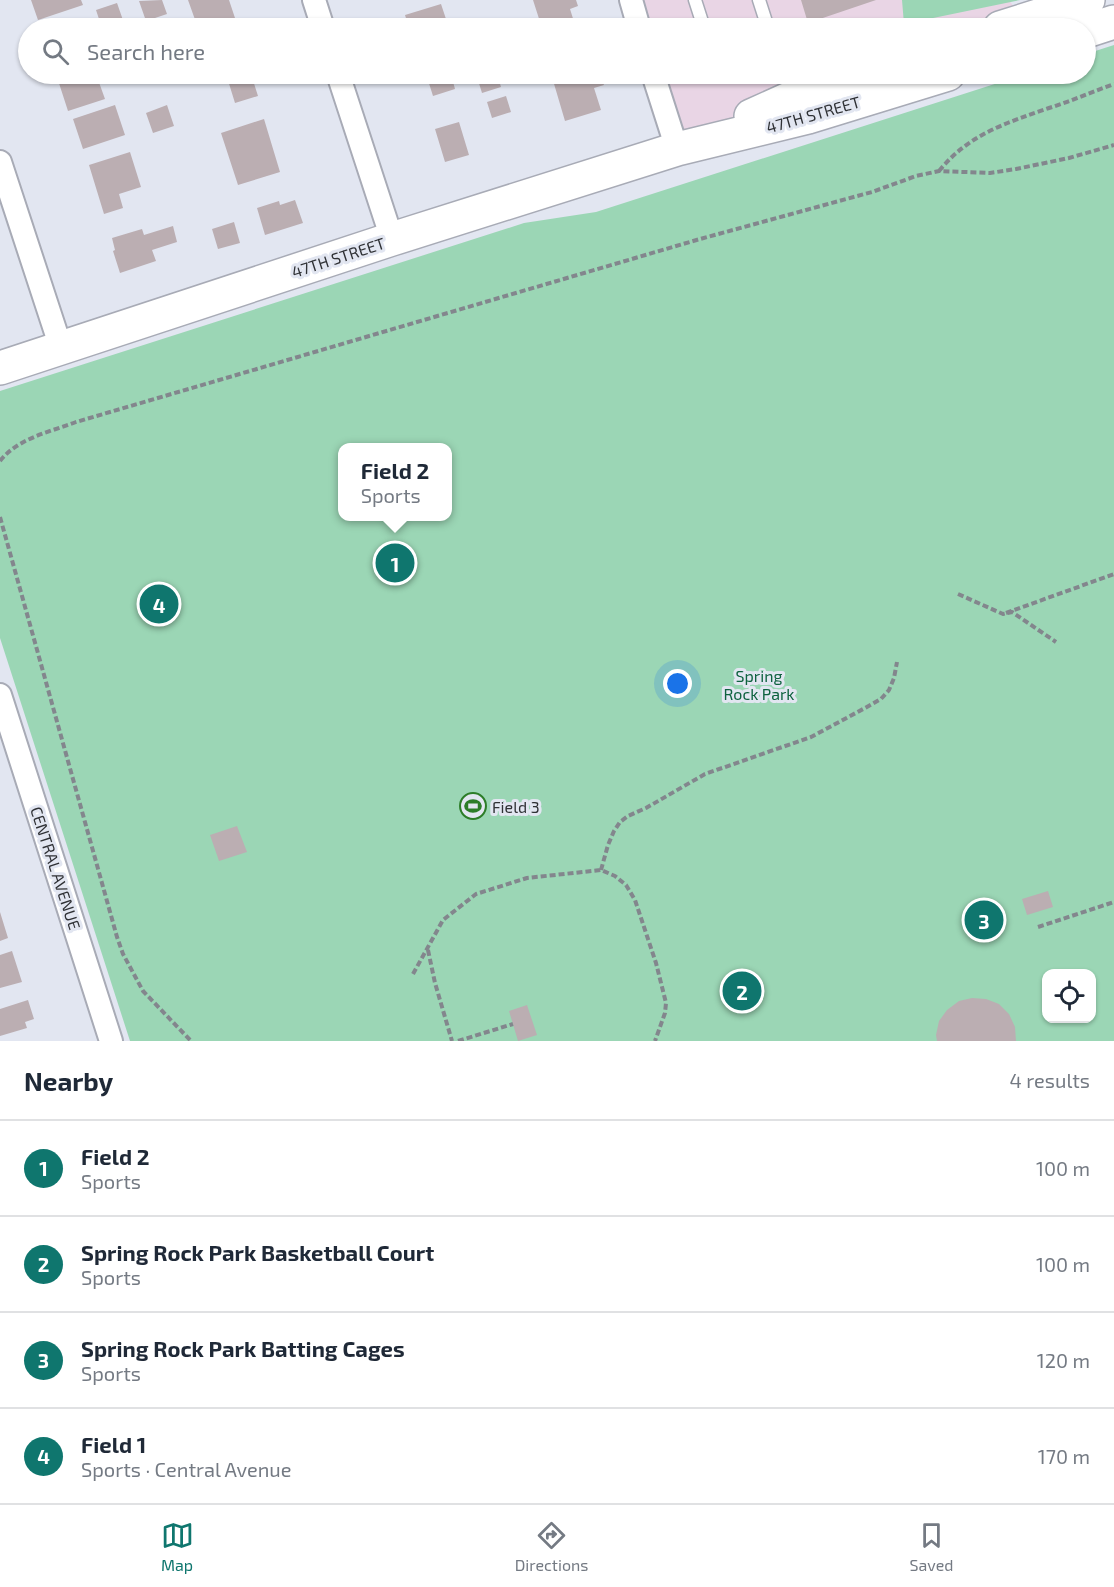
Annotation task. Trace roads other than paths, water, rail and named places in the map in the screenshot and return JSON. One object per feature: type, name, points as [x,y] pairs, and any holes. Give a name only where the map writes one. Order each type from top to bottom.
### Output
[{"type":"main road","points":[[1031,18],[1088,0]]},
{"type":"main road","points":[[1096,28],[1114,22]]},
{"type":"main road","name":"47TH STREET","points":[[676,149],[802,93],[830,84]]},
{"type":"main road","name":"47TH STREET","points":[[0,368],[392,239],[676,149],[808,117],[915,84]]},
{"type":"street","points":[[314,0],[320,18]]},
{"type":"street","points":[[631,0],[636,18]]},
{"type":"street","points":[[341,84],[392,239]]},
{"type":"street","points":[[656,84],[676,149]]},
{"type":"street","points":[[0,162],[61,348]]},
{"type":"street","name":"CENTRAL AVENUE","points":[[0,695],[111,1041]]},
{"type":"lane","points":[[695,0],[701,18]]},
{"type":"lane","points":[[759,0],[765,18]]},
{"type":"place","name":"Field 2","points":[[395,563]]},
{"type":"place","name":"Field 1","points":[[159,604]]},
{"type":"place","name":"Field 3","points":[[473,806]]},
{"type":"place","name":"Spring Rock Park Batting Cages","points":[[984,920]]},
{"type":"place","name":"Spring Rock Park Basketball Court","points":[[742,991]]},
{"type":"park label","name":"Spring Rock Park","points":[[759,684]]}]
